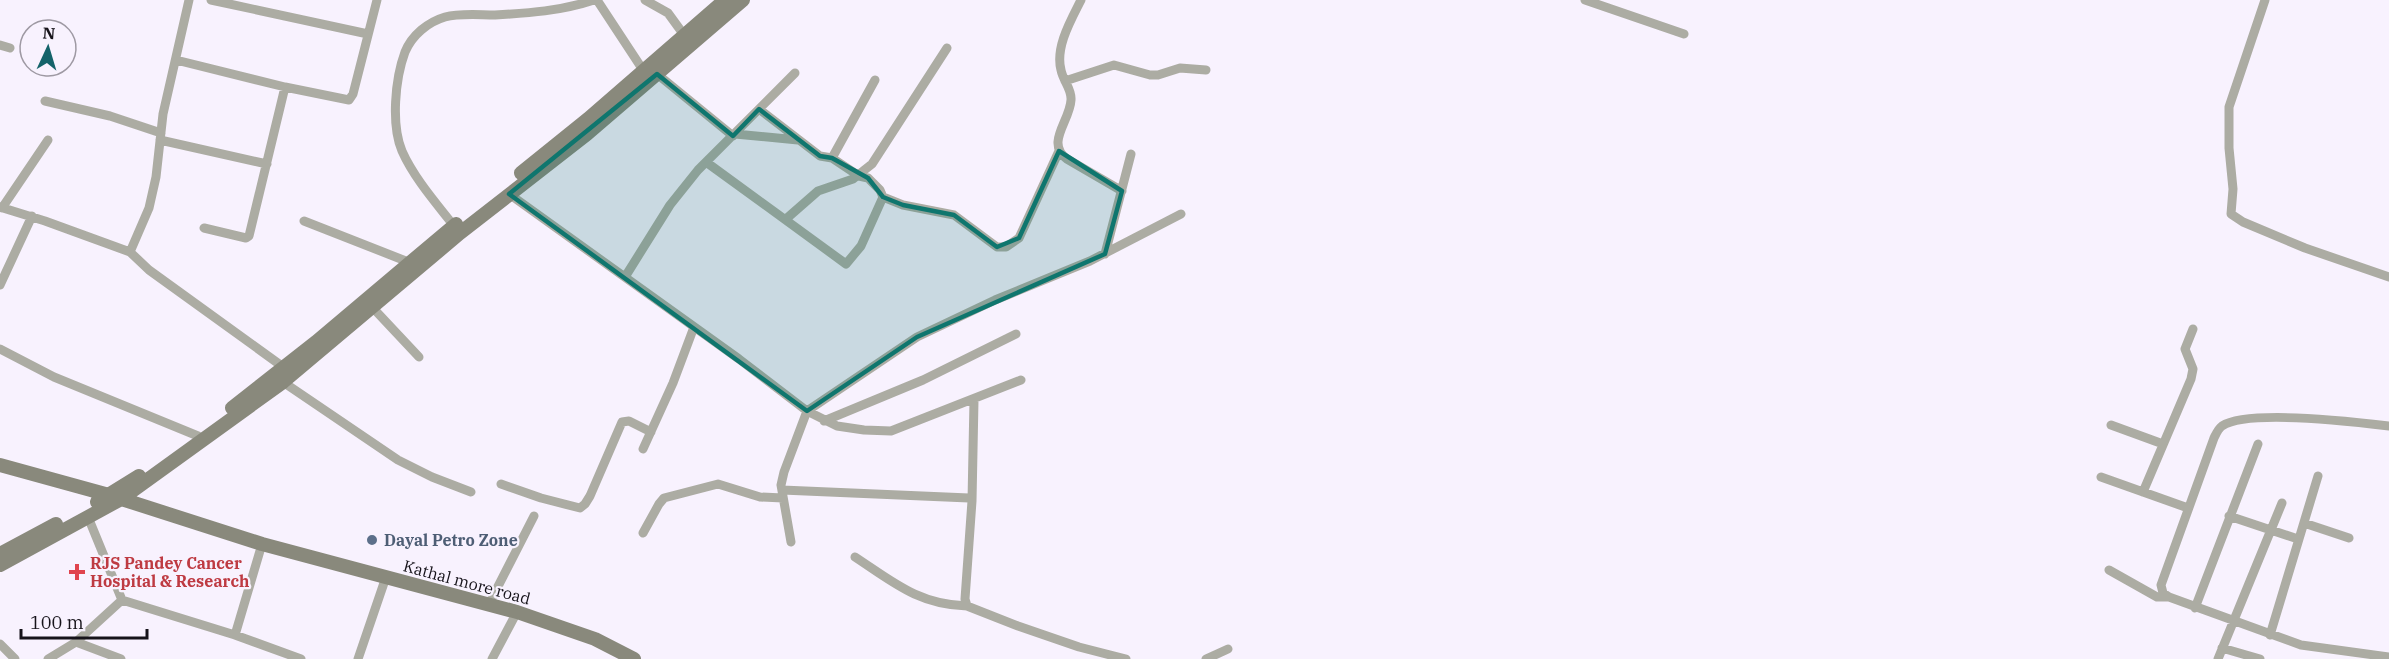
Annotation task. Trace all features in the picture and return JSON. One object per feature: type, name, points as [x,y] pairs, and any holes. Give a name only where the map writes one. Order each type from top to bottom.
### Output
[{"type":"street","points":[[130,252],[148,208],[156,177],[161,136],[189,0]]},
{"type":"street","points":[[211,0],[368,34]]},
{"type":"street","points":[[176,60],[349,100],[353,94],[377,0]]},
{"type":"street","points":[[454,226],[415,172],[403,153],[397,137],[395,118],[397,92],[406,51],[416,34],[432,21],[448,16],[546,11],[596,0],[643,70]]},
{"type":"street","points":[[645,0],[668,13],[684,35]]},
{"type":"street","points":[[0,554],[115,498],[198,435],[287,375],[454,226],[572,132],[725,0]]},
{"type":"street","points":[[0,566],[88,517],[287,375],[373,308],[509,194],[587,134],[743,0]]},
{"type":"street","points":[[1081,0],[1064,39],[1061,52],[1061,71],[1071,91],[1072,99],[1057,142],[1059,151],[1067,159],[1122,191]]},
{"type":"street","points":[[1585,0],[1684,34]]},
{"type":"street","points":[[2265,0],[2229,107],[2232,215],[2242,222],[2305,248],[2389,277]]},
{"type":"street","points":[[786,219],[818,191],[859,176],[877,157],[947,48]]},
{"type":"street","points":[[1065,81],[1114,65],[1150,75],[1167,73],[1180,68],[1206,70]]},
{"type":"street","points":[[625,277],[670,205],[706,162],[795,73]]},
{"type":"street","points":[[657,74],[734,135],[800,141]]},
{"type":"street","points":[[832,158],[875,80]]},
{"type":"street","points":[[204,228],[246,238],[249,236],[285,87]]},
{"type":"street","points":[[45,100],[110,116],[161,136],[267,164]]},
{"type":"street","points":[[759,109],[820,156],[832,158],[859,176],[868,178],[884,196],[903,206],[954,215],[997,247],[1006,247],[1019,238],[1059,151]]},
{"type":"street","points":[[48,140],[1,208],[32,216],[130,252],[149,270],[405,464],[471,492]]},
{"type":"street","points":[[1105,254],[1131,154]]},
{"type":"street","points":[[706,162],[846,264],[861,246],[884,196]]},
{"type":"street","points":[[509,194],[807,411],[824,421],[845,427],[891,431],[1021,380]]},
{"type":"street","points":[[792,542],[782,494],[784,472],[807,411],[917,337],[995,300],[1105,254],[1181,214]]},
{"type":"street","points":[[0,285],[32,216]]},
{"type":"street","points":[[304,221],[411,263]]},
{"type":"street","points":[[373,308],[419,357]]},
{"type":"street","points":[[643,448],[673,383],[694,327]]},
{"type":"street","points":[[2143,492],[2193,373],[2185,350],[2193,329]]},
{"type":"street","points":[[824,421],[923,380],[1016,334]]},
{"type":"street","points":[[0,349],[54,377],[198,435]]},
{"type":"street","points":[[967,606],[965,599],[972,501],[974,400]]},
{"type":"street","points":[[2389,426],[2300,418],[2242,420],[2223,426],[2214,438],[2162,580],[2163,593],[2169,597],[2270,635],[2312,647],[2389,657]]},
{"type":"street","points":[[501,484],[580,508],[590,496],[622,422],[628,421],[651,432]]},
{"type":"street","points":[[2111,425],[2163,444]]},
{"type":"street","points":[[2195,608],[2258,444]]},
{"type":"street","name":"Kathal more road","points":[[0,465],[262,544],[517,612],[595,639],[634,659]]},
{"type":"street","points":[[2270,635],[2318,476]]},
{"type":"street","points":[[2101,477],[2188,508]]},
{"type":"street","points":[[643,533],[664,498],[716,484],[760,497],[782,494],[965,497],[972,501]]},
{"type":"street","points":[[2218,659],[2282,503]]},
{"type":"street","points":[[489,604],[534,516]]},
{"type":"street","points":[[2229,516],[2271,528],[2298,539]]},
{"type":"street","points":[[88,517],[122,600]]},
{"type":"street","points":[[2304,523],[2349,538]]},
{"type":"street","points":[[235,635],[262,544]]},
{"type":"street","points":[[855,557],[913,596],[940,604],[967,606],[1018,627],[1079,647],[1126,659]]},
{"type":"street","points":[[2109,570],[2157,597],[2169,597]]},
{"type":"street","points":[[358,659],[386,577]]},
{"type":"street","points":[[122,600],[235,635],[301,659]]},
{"type":"street","points":[[48,659],[76,642],[122,600]]},
{"type":"street","points":[[492,659],[517,612]]},
{"type":"street","points":[[76,642],[121,659]]},
{"type":"street","points":[[0,644],[15,659]]},
{"type":"street","points":[[2223,648],[2260,659]]},
{"type":"street","points":[[1206,659],[1228,649]]},
{"type":"highlighted area","points":[[657,74],[733,136],[759,109],[820,156],[832,158],[868,178],[883,197],[903,205],[954,215],[997,247],[1019,238],[1059,151],[1122,191],[1105,254],[917,337],[807,411],[509,194]]},
{"type":"place","name":"Dayal Petro Zone","points":[[372,540]]},
{"type":"place","name":"RJS Pandey Cancer Hospital & Research","points":[[77,572]]}]
